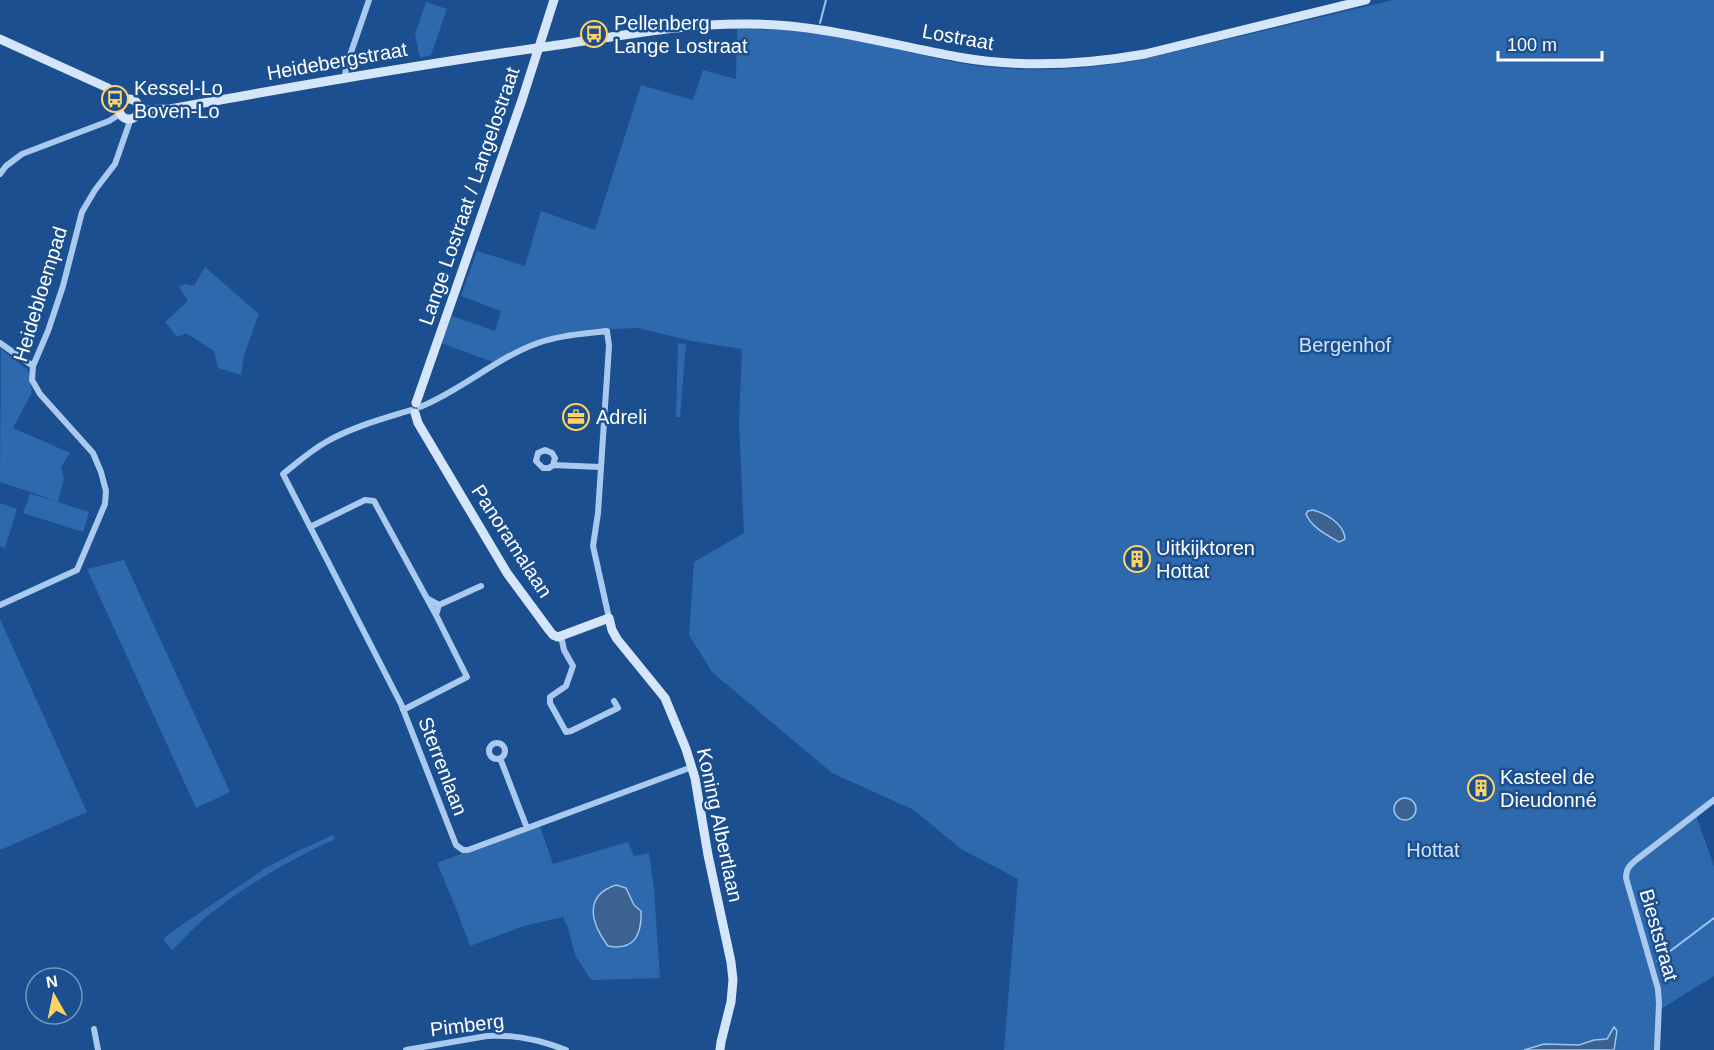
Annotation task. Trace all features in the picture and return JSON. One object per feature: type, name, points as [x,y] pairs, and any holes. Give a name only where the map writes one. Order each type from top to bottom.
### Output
[{"type":"street","points":[[345,78],[346,67],[369,0]]},
{"type":"street","name":"Lange Lostraat / Langelostraat","points":[[415,408],[540,48],[554,0]]},
{"type":"street","name":"Lostraat","points":[[540,48],[668,29],[747,24],[838,32],[987,61],[1016,64],[1079,63],[1145,54],[1366,0]]},
{"type":"street","points":[[0,39],[108,88],[124,100],[135,100],[139,105],[136,116],[129,119],[120,114],[119,107],[124,100]]},
{"type":"street","name":"Heidebergstraat","points":[[139,110],[170,109],[444,61],[540,48]]},
{"type":"street","points":[[0,174],[6,166],[22,154],[109,121],[120,114]]},
{"type":"street","name":"Heidebloempad","points":[[0,605],[77,570],[105,504],[106,491],[93,453],[40,394],[32,380],[33,366],[63,286],[82,212],[115,164],[129,119]]},
{"type":"street","name":"Koning Albertlaan","points":[[415,408],[448,394],[535,344],[552,338],[607,331],[609,346],[598,513],[592,546],[612,630],[665,698],[695,778],[733,980],[731,1002],[720,1050]]},
{"type":"street","points":[[0,343],[33,366]]},
{"type":"street","name":"Sterrenlaan","points":[[415,408],[351,430],[326,442],[283,474],[403,710],[456,845],[468,850],[692,767]]},
{"type":"street","name":"Panoramalaan","points":[[415,408],[418,423],[507,573],[549,630],[555,636],[561,636]]},
{"type":"street","points":[[553,465],[600,467]]},
{"type":"street","points":[[310,527],[365,500],[374,501],[428,599],[467,677],[403,710]]},
{"type":"street","points":[[428,599],[439,604],[481,586]]},
{"type":"street","points":[[436,615],[439,604]]},
{"type":"street","points":[[609,618],[561,636],[564,650],[573,666],[566,686],[550,697],[550,703],[566,732],[618,708],[614,700]]},
{"type":"street","points":[[500,758],[527,828]]},
{"type":"street","name":"Bieststraat","points":[[1657,1050],[1658,989],[1626,872],[1636,860],[1714,800]]},
{"type":"street","points":[[94,1029],[99,1050]]},
{"type":"street","name":"Pimberg","points":[[406,1050],[499,1035],[532,1039],[566,1050]]},
{"type":"green space","points":[[1393,0],[1714,0],[1714,797],[1625,867],[1623,874],[1658,995],[1655,1050],[1004,1050],[1018,879],[961,849],[914,810],[832,773],[712,672],[689,635],[694,562],[744,533],[739,422],[742,349],[691,341],[638,328],[551,337],[493,362],[441,343],[452,316],[495,331],[501,311],[461,296],[477,251],[525,266],[541,211],[595,230],[641,85],[693,100],[703,70],[736,79],[737,29],[765,29],[832,36],[971,65],[1036,70],[1101,66],[1144,59]]},
{"type":"green space","points":[[426,2],[447,9],[431,55],[420,58],[415,34]]},
{"type":"green space","points":[[205,267],[259,314],[244,355],[241,375],[218,368],[214,351],[186,333],[177,337],[165,322],[188,301],[179,287],[185,284],[194,286]]},
{"type":"green space","points":[[678,343],[686,344],[680,417],[676,417]]},
{"type":"green space","points":[[1,349],[28,370],[32,392],[13,428],[70,453],[61,467],[64,479],[58,502],[89,512],[83,532],[23,513],[30,494],[57,501],[0,482]]},
{"type":"green space","points":[[0,503],[17,509],[5,548],[0,546]]},
{"type":"green space","points":[[124,560],[230,792],[196,808],[87,569]]},
{"type":"green space","points":[[0,619],[87,812],[0,850]]},
{"type":"green space","points":[[1696,816],[1714,866],[1714,976],[1661,1009],[1627,876],[1633,864]]},
{"type":"green space","points":[[539,824],[553,864],[628,842],[634,856],[649,853],[654,889],[660,978],[591,980],[575,955],[563,917],[524,926],[470,946],[437,863]]},
{"type":"green space","points":[[333,835],[335,839],[284,865],[235,895],[205,918],[172,950],[163,939],[267,867]]},
{"type":"shaded area","points":[[1313,510],[1337,523],[1341,527],[1344,540],[1339,542],[1315,527],[1306,514]]},
{"type":"shaded area","points":[[1405,798],[1413,801],[1416,809],[1413,817],[1405,820],[1397,817],[1394,809],[1397,801]]},
{"type":"shaded area","points":[[616,885],[626,888],[634,905],[641,911],[640,927],[635,939],[624,946],[617,947],[608,946],[602,937],[593,911],[598,896]]},
{"type":"shaded area","points":[[1614,1027],[1617,1031],[1614,1050],[1524,1050],[1544,1044],[1579,1045],[1607,1039]]},
{"type":"waterway","points":[[820,23],[826,0]]},
{"type":"waterway","points":[[1657,961],[1714,918]]},
{"type":"place","name":"Pellenberg Lange Lostraat","points":[[594,34]]},
{"type":"place","name":"Kessel-Lo Boven-Lo","points":[[115,99]]},
{"type":"place","name":"Adreli","points":[[576,417]]},
{"type":"place","name":"Uitkijktoren Hottat","points":[[1137,559]]},
{"type":"place","name":"Kasteel de Dieudonné","points":[[1481,788]]},
{"type":"park label","name":"Bergenhof","points":[[1345,345]]},
{"type":"park label","name":"Hottat","points":[[1433,850]]}]
